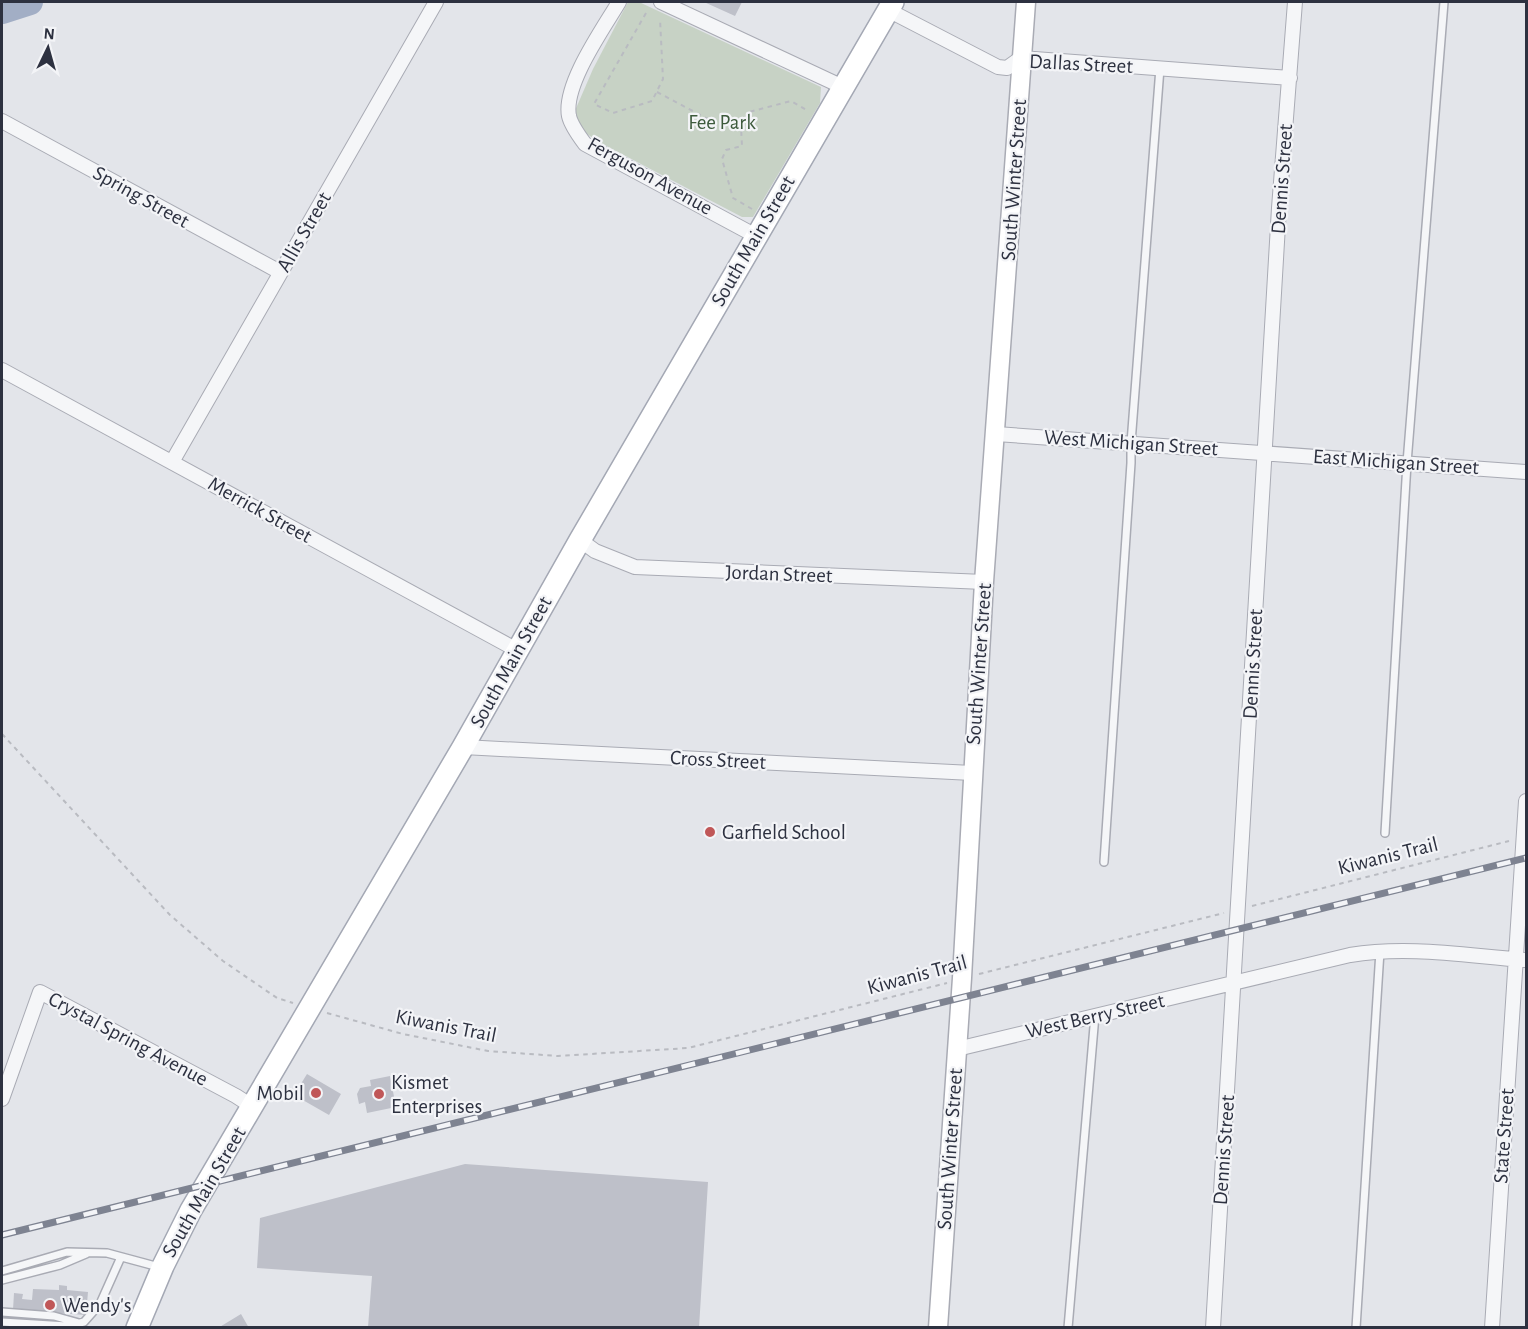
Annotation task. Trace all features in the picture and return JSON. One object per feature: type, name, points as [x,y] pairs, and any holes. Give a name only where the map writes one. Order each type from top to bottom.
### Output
[{"type":"main road","name":"South Main Street","points":[[138,1328],[162,1267],[191,1210],[463,747],[580,540],[890,6]]},
{"type":"street","name":"Allis Street","points":[[172,462],[436,2]]},
{"type":"street","name":"Ferguson Avenue","points":[[619,2],[578,73],[569,99],[569,116],[578,133],[585,144],[756,236]]},
{"type":"street","points":[[662,2],[843,87]]},
{"type":"street","name":"South Winter Street","points":[[938,1328],[962,978],[984,582],[1026,2]]},
{"type":"street","name":"Dennis Street","points":[[1213,1328],[1279,208],[1295,2]]},
{"type":"street","name":"Dallas Street","points":[[890,6],[998,67],[1007,68],[1021,58],[1290,78]]},
{"type":"street","name":"Spring Street","points":[[2,121],[280,272]]},
{"type":"street","name":"Merrick Street","points":[[2,370],[517,650]]},
{"type":"street","name":"West Michigan Street","points":[[996,434],[1265,453]]},
{"type":"street","name":"East Michigan Street","points":[[1265,453],[1527,472]]},
{"type":"street","name":"Jordan Street","points":[[580,540],[595,551],[635,567],[984,582]]},
{"type":"street","name":"Cross Street","points":[[463,747],[972,772]]},
{"type":"street","name":"State Street","points":[[1492,1328],[1521,960],[1527,801]]},
{"type":"street","name":"West Berry Street","points":[[957,1049],[1350,955],[1406,950],[1521,960]]},
{"type":"street","name":"Crystal Spring Avenue","points":[[2,1099],[40,992],[253,1107]]},
{"type":"lane","points":[[1385,834],[1407,463],[1444,2]]},
{"type":"lane","points":[[1104,862],[1131,443],[1160,68]]},
{"type":"lane","points":[[1356,1328],[1380,951]]},
{"type":"lane","points":[[1068,1328],[1095,1016]]},
{"type":"lane","points":[[2,1271],[67,1252],[107,1253],[162,1267]]},
{"type":"lane","points":[[2,1280],[60,1265],[88,1253]]},
{"type":"lane","points":[[2,1322],[67,1326],[84,1322],[100,1304],[121,1257]]},
{"type":"lane","points":[[2,1312],[54,1316],[79,1323]]},
{"type":"path","points":[[646,13],[594,104],[613,113],[652,101],[657,92],[663,79],[660,19]]},
{"type":"path","points":[[657,92],[721,126],[741,127]]},
{"type":"path","points":[[752,209],[733,198],[722,159],[726,150],[742,146],[741,127],[749,112],[791,101],[808,111]]},
{"type":"path","name":"Kiwanis Trail","points":[[2,734],[170,915],[223,961],[277,998],[403,1034],[488,1051],[558,1056],[688,1048],[1524,837]]},
{"type":"green space","name":"Fee Park","points":[[628,2],[639,2],[821,87],[820,103],[753,217],[742,217],[597,141],[583,131],[574,113],[593,69]]},
{"type":"building","points":[[704,2],[742,2],[735,16]]},
{"type":"building","points":[[307,1074],[341,1094],[329,1115],[294,1095]]},
{"type":"building","points":[[390,1076],[396,1107],[367,1113],[365,1102],[359,1104],[357,1094],[360,1088],[371,1086],[370,1080]]},
{"type":"building","points":[[465,1164],[708,1182],[699,1328],[368,1327],[372,1276],[257,1268],[260,1218]]},
{"type":"building","name":"Wendy's","points":[[59,1285],[67,1286],[67,1290],[88,1292],[86,1315],[13,1310],[14,1293],[23,1294],[22,1299],[32,1300],[33,1289],[59,1290]]},
{"type":"building","points":[[241,1314],[249,1328],[218,1328]]},
{"type":"waterway","points":[[2,11],[30,2]]},
{"type":"railway","points":[[2,1235],[1526,858]]},
{"type":"place","name":"Garfield School","points":[[710,832]]},
{"type":"place","name":"Mobil","points":[[316,1093]]},
{"type":"place","name":"Kismet Enterprises","points":[[379,1094]]},
{"type":"place","name":"Wendy's","points":[[50,1305]]}]
